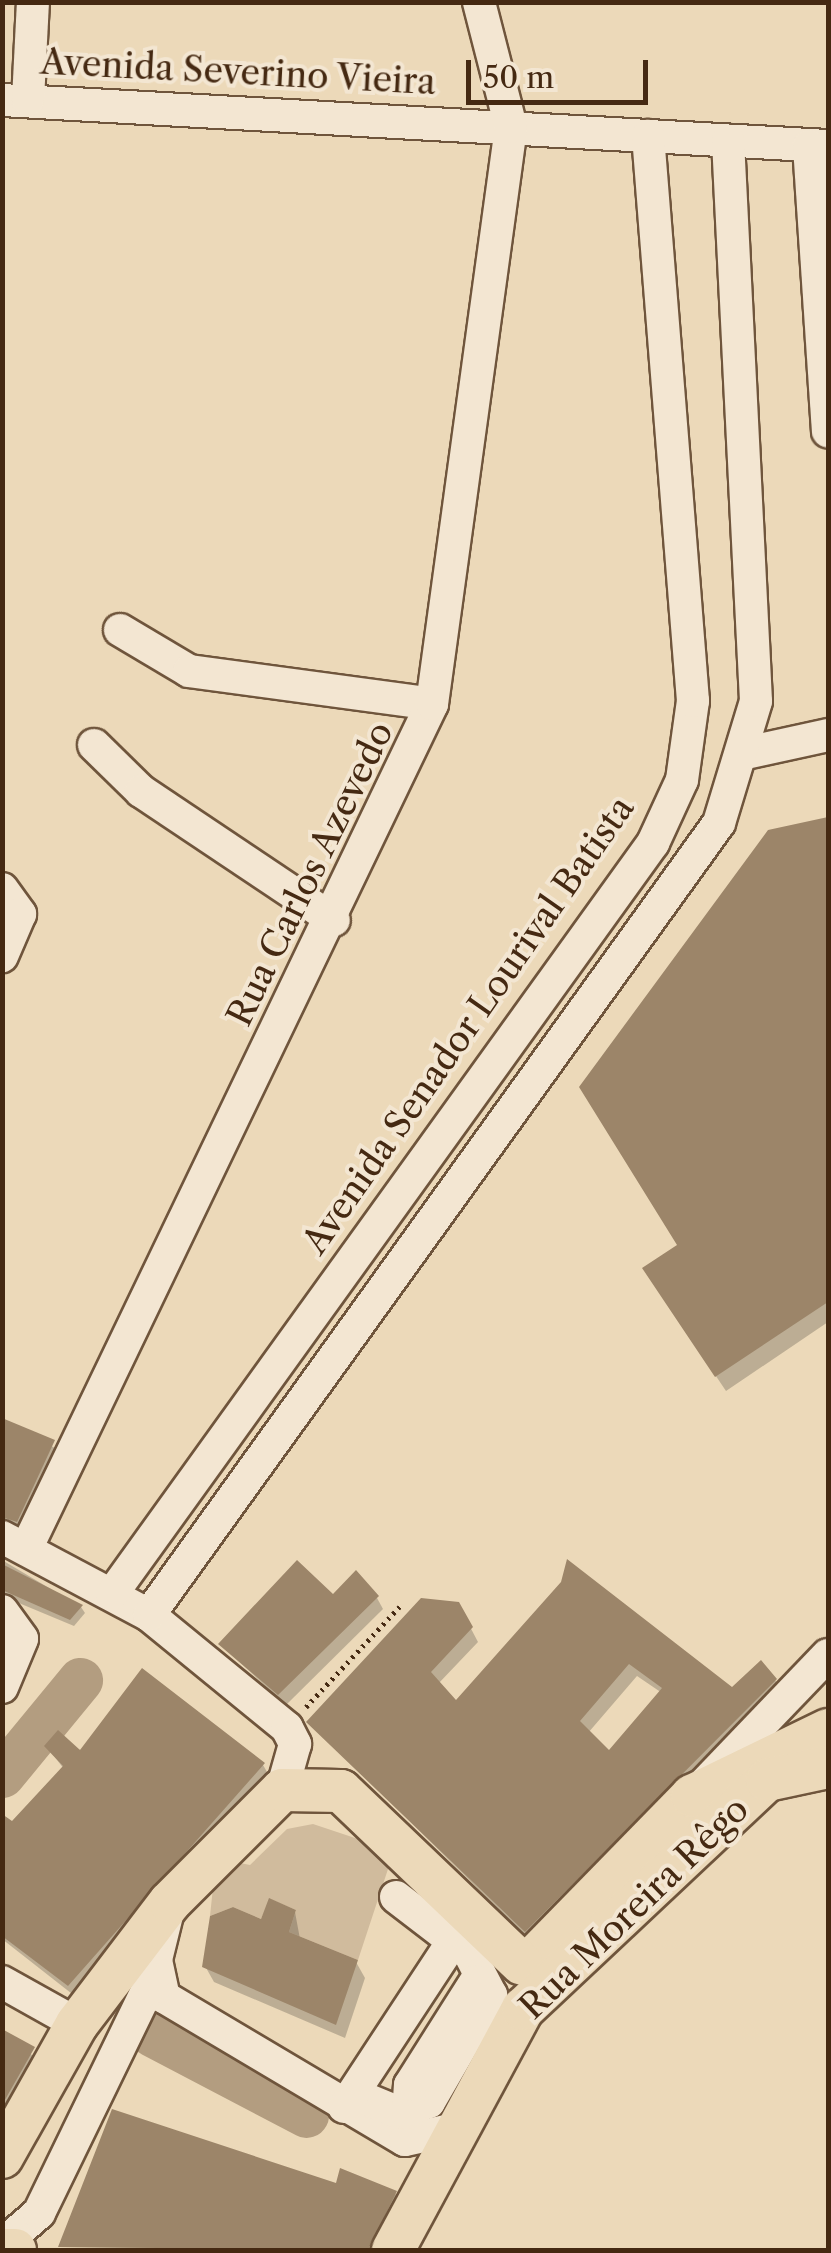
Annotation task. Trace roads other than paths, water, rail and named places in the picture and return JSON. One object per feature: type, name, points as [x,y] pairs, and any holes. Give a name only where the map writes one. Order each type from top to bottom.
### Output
[{"type":"main road","points":[[762,1771],[828,1730]]},
{"type":"main road","points":[[762,1771],[828,1767]]},
{"type":"main road","name":"Rua Moreira Rêgo","points":[[503,1966],[692,1796],[762,1771]]},
{"type":"main road","name":"Rua Moreira Rêgo","points":[[393,2250],[451,2130],[523,2009],[762,1771]]},
{"type":"main road","points":[[7,2139],[77,2024],[170,1902],[282,1790],[333,1788],[352,1799],[503,1966],[523,2009]]},
{"type":"street","points":[[15,100],[32,2]]},
{"type":"street","points":[[479,2],[511,127]]},
{"type":"street","name":"Avenida Severino Vieira","points":[[15,100],[819,146]]},
{"type":"street","name":"Rua Carlos Azevedo","points":[[15,1542],[334,920],[432,704],[511,127]]},
{"type":"street","name":"Avenida Senador Lourival Batista","points":[[112,1594],[652,844],[682,780],[694,701],[648,136]]},
{"type":"street","points":[[149,1615],[719,823],[746,753],[756,700],[728,141]]},
{"type":"street","points":[[819,146],[828,431]]},
{"type":"street","points":[[120,630],[189,671],[432,704]]},
{"type":"street","points":[[746,753],[828,735]]},
{"type":"street","points":[[94,745],[142,791],[334,920]]},
{"type":"street","points":[[2,956],[11,898]]},
{"type":"street","points":[[15,1542],[149,1615],[287,1728],[295,1744],[282,1790]]},
{"type":"street","points":[[2,1611],[22,1639],[2,1687]]},
{"type":"street","points":[[692,1796],[828,1654]]},
{"type":"street","points":[[349,2100],[408,2113],[410,2086],[503,1966],[453,1940],[396,1897]]},
{"type":"street","points":[[7,2248],[40,2213],[156,1972],[170,1902]]},
{"type":"street","points":[[349,2100],[453,1940]]},
{"type":"street","points":[[156,1972],[164,1996],[212,2032],[349,2100],[411,2142],[451,2130]]},
{"type":"street","points":[[2,1982],[77,2024]]},
{"type":"waterway","points":[[2,1775],[80,1680]]},
{"type":"waterway","points":[[152,2034],[306,2115]]}]
